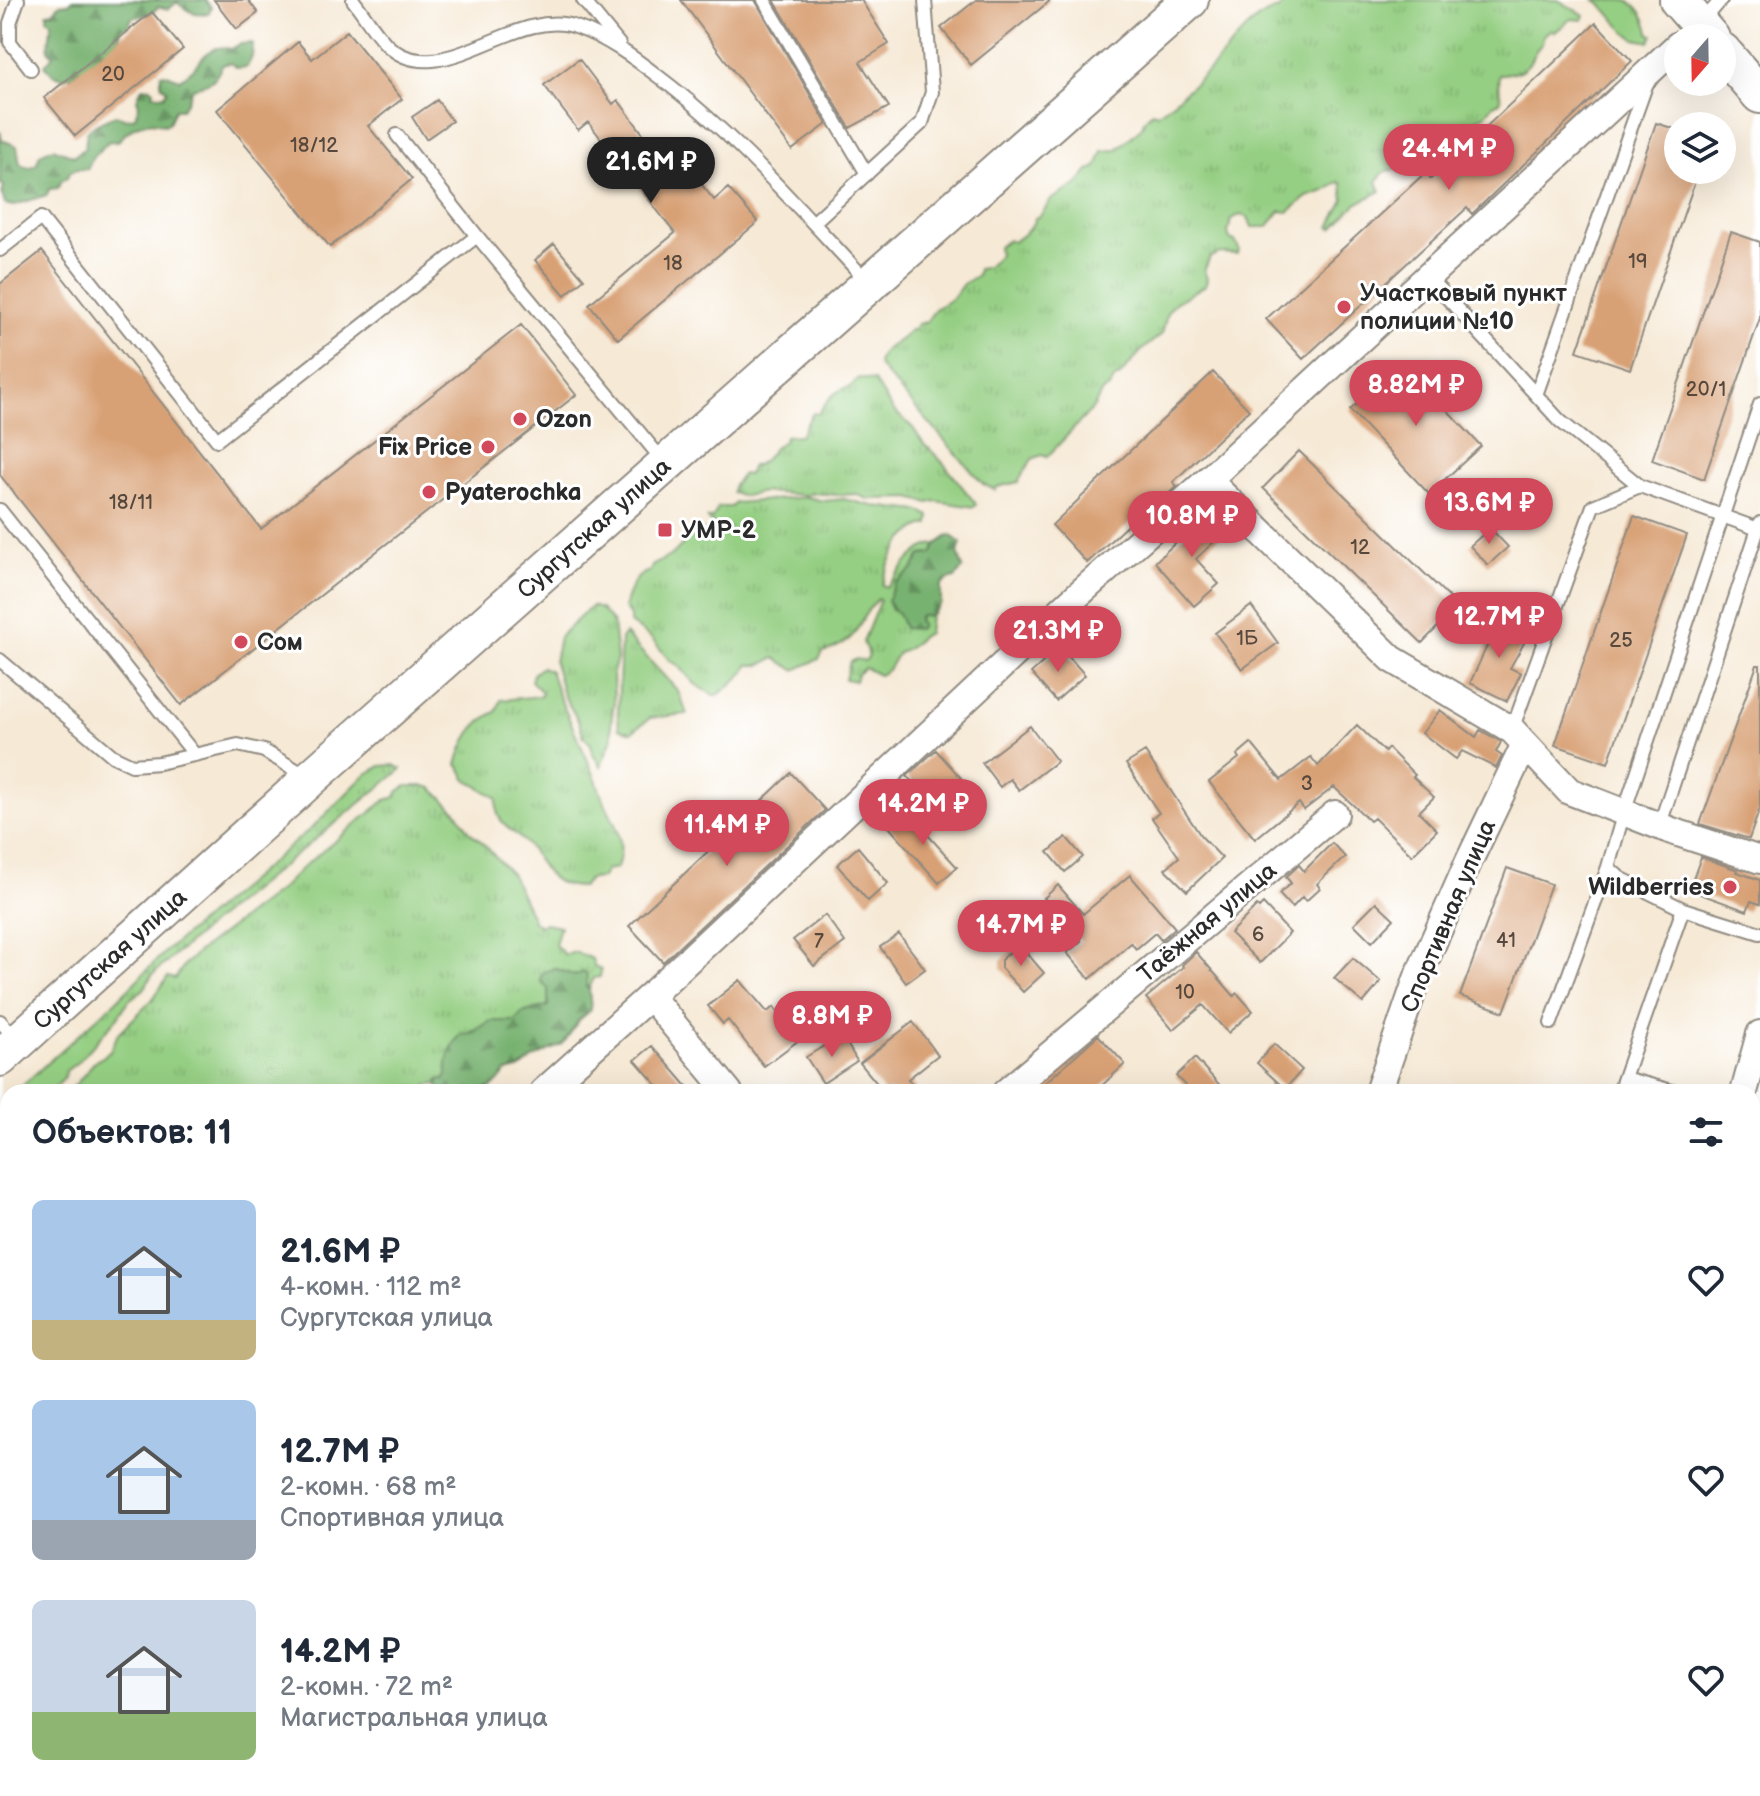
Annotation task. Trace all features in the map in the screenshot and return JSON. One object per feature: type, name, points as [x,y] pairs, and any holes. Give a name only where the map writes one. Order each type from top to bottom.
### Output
[{"type":"main road","name":"Сургутская улица","points":[[6,1040],[311,778],[1190,0]]},
{"type":"main road","points":[[1736,69],[1760,95]]},
{"type":"street","points":[[552,1084],[1071,601],[1429,278],[1664,59]]},
{"type":"street","points":[[1208,480],[1392,659],[1518,737],[1569,791],[1659,827],[1760,860]]},
{"type":"street","name":"Спортивная улица","points":[[1381,1084],[1417,979],[1469,861],[1518,737]]},
{"type":"street","name":"Таёжная улица","points":[[1015,1084],[1335,814]]},
{"type":"street","points":[[650,996],[722,1084]]},
{"type":"street","points":[[1746,1084],[1760,1034]]},
{"type":"lane","points":[[18,0],[10,23],[10,42],[31,69]]},
{"type":"lane","points":[[353,0],[387,44],[403,56],[422,61],[443,59],[552,22],[575,26],[621,48],[688,99],[748,154],[870,284]]},
{"type":"lane","points":[[583,0],[621,48]]},
{"type":"lane","points":[[764,0],[867,174]]},
{"type":"lane","points":[[813,223],[922,123],[932,92],[927,1]]},
{"type":"lane","points":[[1536,395],[1652,69]]},
{"type":"lane","points":[[397,135],[666,464]]},
{"type":"lane","points":[[0,250],[41,218],[217,440],[477,236]]},
{"type":"lane","points":[[1429,278],[1560,421],[1640,486],[1759,526],[1659,827]]},
{"type":"lane","points":[[1551,1023],[1608,867],[1760,404]]},
{"type":"lane","points":[[1518,737],[1593,506],[1640,486]]},
{"type":"lane","points":[[0,510],[195,755]]},
{"type":"lane","points":[[0,660],[113,756],[132,765],[159,763],[238,745],[264,751],[311,778]]},
{"type":"lane","points":[[1608,867],[1620,878],[1683,909],[1760,933]]},
{"type":"lane","points":[[1622,1084],[1683,909]]},
{"type":"lane","points":[[1624,1078],[1646,1084]]},
{"type":"green space","points":[[72,0],[205,0],[211,7],[209,13],[195,13],[177,2],[169,9],[158,7],[151,14],[132,18],[129,25],[122,29],[111,57],[65,78],[53,75],[45,65],[53,55],[48,50],[52,22],[47,19],[47,13]]},
{"type":"green space","points":[[1286,0],[1558,0],[1584,15],[1583,20],[1571,19],[1555,32],[1550,30],[1543,36],[1542,44],[1524,69],[1499,75],[1500,102],[1476,120],[1466,140],[1457,147],[1427,149],[1407,168],[1385,172],[1377,182],[1381,191],[1356,204],[1333,228],[1330,227],[1344,200],[1339,182],[1307,197],[1288,212],[1280,211],[1267,227],[1252,227],[1248,217],[1240,215],[1231,219],[1228,233],[1239,249],[1238,254],[1220,253],[1210,257],[1204,271],[1206,285],[1175,303],[1167,313],[1162,334],[1142,350],[1109,388],[1102,391],[1094,407],[1047,457],[1042,455],[1032,459],[1018,482],[995,490],[983,484],[878,365],[882,354],[915,329],[917,324],[926,322],[936,308],[952,299],[963,284],[977,276],[978,269],[993,262],[999,254],[998,247],[1008,240],[1013,242],[1027,232],[1051,200],[1078,184],[1090,170],[1097,167],[1103,151],[1116,150],[1142,127],[1152,112],[1157,114],[1203,76],[1250,25],[1279,9]]},
{"type":"green space","points":[[1595,0],[1628,1],[1636,6],[1649,33],[1653,35],[1650,42],[1630,35]]},
{"type":"green space","points":[[253,43],[252,57],[247,67],[237,68],[230,63],[222,65],[211,81],[192,88],[187,101],[181,109],[175,109],[169,123],[138,125],[117,142],[109,141],[93,157],[87,169],[72,171],[58,188],[49,189],[47,195],[12,206],[5,204],[2,195],[4,186],[0,183],[0,131],[2,140],[17,146],[20,164],[29,168],[37,164],[40,154],[53,148],[74,156],[85,148],[87,131],[97,124],[116,115],[127,119],[135,117],[142,87],[151,88],[153,94],[164,96],[167,90],[161,84],[161,74],[180,79],[212,50]]},
{"type":"green space","points":[[859,378],[874,381],[893,410],[913,428],[976,504],[974,507],[910,498],[868,499],[856,494],[763,492],[744,496],[732,493],[733,486],[743,474],[748,475],[752,466],[762,462],[784,441],[785,436],[800,435],[813,413],[818,414],[831,397]]},
{"type":"green space","points":[[808,497],[823,501],[844,499],[920,511],[930,516],[929,524],[911,533],[898,548],[882,585],[887,587],[915,554],[929,545],[937,544],[932,554],[921,555],[912,570],[895,583],[918,619],[920,615],[930,616],[928,633],[898,653],[888,670],[879,675],[865,668],[857,674],[855,681],[845,679],[850,662],[856,659],[865,661],[869,656],[863,642],[878,599],[852,636],[823,652],[819,659],[795,670],[775,658],[760,665],[748,665],[733,683],[718,695],[713,695],[695,684],[652,639],[630,623],[630,616],[624,608],[630,590],[639,576],[673,554],[696,531],[700,529],[709,533],[713,524],[707,519],[713,518],[718,507]]},
{"type":"green space","points":[[950,535],[961,543],[958,553],[963,568],[955,578],[941,586],[941,603],[930,616],[920,615],[921,626],[918,629],[904,628],[898,613],[891,610],[887,601],[895,583],[912,570],[921,555],[932,554],[937,544]]},
{"type":"green space","points":[[592,606],[601,609],[613,623],[617,659],[613,672],[612,738],[601,766],[563,694],[554,662],[559,637]]},
{"type":"green space","points":[[625,634],[678,691],[687,714],[650,718],[632,732],[619,728],[621,639]]},
{"type":"green space","points":[[542,667],[550,671],[620,843],[617,868],[607,870],[601,878],[589,879],[582,887],[552,878],[526,844],[501,820],[497,813],[497,798],[466,779],[457,765],[470,734],[481,721],[496,712],[501,700],[541,696],[542,692],[531,681],[533,674]]},
{"type":"green space","points":[[394,765],[402,769],[152,975],[144,989],[129,1000],[80,1060],[66,1071],[59,1084],[24,1084],[166,951],[315,825],[365,775],[381,766]]},
{"type":"green space","points":[[407,786],[432,788],[512,875],[534,922],[540,926],[545,923],[560,926],[555,945],[565,955],[575,952],[592,959],[594,966],[601,969],[600,977],[594,978],[589,988],[576,976],[554,968],[548,988],[548,1006],[522,1013],[515,1021],[491,1021],[470,1033],[445,1079],[439,1079],[437,1084],[76,1084],[95,1061],[111,1049],[118,1034],[152,1000],[168,977],[175,979],[197,953],[281,889],[304,866],[386,800],[396,797]]},
{"type":"green space","points":[[554,968],[575,976],[583,972],[587,974],[586,987],[589,988],[591,1010],[579,1020],[563,1044],[519,1069],[506,1072],[496,1084],[439,1084],[439,1079],[445,1079],[447,1061],[461,1034],[470,1033],[491,1021],[515,1021],[522,1013],[548,1006],[548,989],[540,980],[542,973]]},
{"type":"building","points":[[214,0],[248,0],[258,13],[237,29]]},
{"type":"building","points":[[681,0],[755,0],[827,124],[792,150]]},
{"type":"building","points":[[774,0],[861,0],[889,44],[860,62],[889,107],[850,128]]},
{"type":"building","points":[[976,0],[1051,0],[971,65],[941,28]]},
{"type":"building","points":[[152,12],[183,49],[75,136],[44,98]]},
{"type":"building","points":[[1596,23],[1632,61],[1472,214],[1467,208],[1303,359],[1266,319],[1426,172],[1431,179]]},
{"type":"building","points":[[347,31],[402,99],[368,126],[412,179],[330,247],[217,110],[298,42],[312,59]]},
{"type":"building","points":[[579,59],[613,104],[618,100],[673,174],[685,164],[714,200],[728,188],[758,222],[618,339],[589,304],[675,233],[588,122],[578,130],[544,85]]},
{"type":"building","points":[[437,100],[452,121],[426,139],[412,117]]},
{"type":"building","points":[[1656,123],[1664,126],[1664,184],[1694,184],[1630,369],[1577,351]]},
{"type":"building","points":[[1731,232],[1760,242],[1760,318],[1704,479],[1652,460]]},
{"type":"building","points":[[554,244],[584,279],[565,295],[535,260]]},
{"type":"building","points":[[42,251],[261,529],[521,325],[576,395],[181,705],[0,475],[0,284]]},
{"type":"building","points":[[1402,362],[1481,446],[1429,494],[1350,410]]},
{"type":"building","points":[[1213,372],[1249,410],[1173,482],[1177,486],[1161,501],[1157,497],[1087,563],[1052,525]]},
{"type":"building","points":[[1299,451],[1458,606],[1422,643],[1263,488]]},
{"type":"building","points":[[1200,509],[1223,533],[1196,559],[1219,584],[1194,606],[1155,562],[1189,530],[1183,524]]},
{"type":"building","points":[[1634,516],[1687,535],[1608,763],[1555,745]]},
{"type":"building","points":[[1490,528],[1508,547],[1488,565],[1470,546]]},
{"type":"building","points":[[1251,606],[1278,643],[1242,669],[1215,633]]},
{"type":"building","points":[[1494,617],[1528,636],[1510,668],[1521,673],[1507,701],[1470,683],[1488,644],[1481,640]]},
{"type":"building","points":[[1060,647],[1085,675],[1056,701],[1031,673]]},
{"type":"building","points":[[1757,665],[1760,665],[1760,808],[1749,839],[1700,824]]},
{"type":"building","points":[[1440,710],[1476,737],[1480,730],[1501,742],[1496,752],[1502,756],[1496,768],[1462,751],[1456,759],[1422,733]]},
{"type":"building","points":[[1357,725],[1385,752],[1388,748],[1434,797],[1419,812],[1437,830],[1412,855],[1374,818],[1370,821],[1334,787],[1304,810],[1299,803],[1255,839],[1209,782],[1239,758],[1237,755],[1251,743],[1281,780],[1311,757],[1318,766]]},
{"type":"building","points":[[1030,726],[1057,761],[1019,790],[1010,779],[1000,787],[982,763]]},
{"type":"building","points":[[936,750],[961,778],[932,804],[907,776]]},
{"type":"building","points":[[1145,752],[1201,836],[1222,858],[1187,891],[1165,869],[1179,857],[1152,818],[1159,813],[1126,764]]},
{"type":"building","points":[[791,773],[825,810],[663,962],[629,926]]},
{"type":"building","points":[[906,811],[957,867],[939,883],[888,826]]},
{"type":"building","points":[[1066,837],[1083,857],[1065,872],[1048,852]]},
{"type":"building","points":[[1332,843],[1345,857],[1317,884],[1320,888],[1306,901],[1302,897],[1292,908],[1279,894],[1291,883],[1286,877],[1299,865],[1304,871]]},
{"type":"building","points":[[858,847],[888,883],[868,901],[837,865]]},
{"type":"building","points":[[1701,857],[1760,880],[1760,904],[1751,901],[1747,911],[1689,890]]},
{"type":"building","points":[[1507,868],[1551,884],[1504,1012],[1460,996]]},
{"type":"building","points":[[1130,875],[1175,928],[1161,940],[1155,933],[1136,949],[1131,943],[1090,979],[1067,953],[1081,941],[1044,898],[1058,885],[1083,914]]},
{"type":"building","points":[[1376,902],[1394,919],[1372,942],[1354,924]]},
{"type":"building","points":[[1263,904],[1290,933],[1260,963],[1230,933],[1257,906],[1259,908]]},
{"type":"building","points":[[825,915],[845,942],[814,966],[793,940]]},
{"type":"building","points":[[899,934],[925,969],[906,983],[880,947]]},
{"type":"building","points":[[1019,944],[1044,973],[1023,992],[1001,968],[1001,960]]},
{"type":"building","points":[[1196,952],[1234,996],[1237,993],[1253,1011],[1228,1033],[1203,1005],[1173,1030],[1146,998]]},
{"type":"building","points":[[1353,958],[1381,982],[1363,1003],[1334,978]]},
{"type":"building","points":[[740,980],[767,1012],[774,1007],[799,1040],[764,1066],[728,1020],[723,1024],[708,1006]]},
{"type":"building","points":[[913,1022],[938,1055],[908,1079],[912,1084],[877,1084],[860,1063]]},
{"type":"building","points":[[842,1035],[857,1061],[823,1083],[806,1057]]},
{"type":"building","points":[[1098,1035],[1125,1064],[1104,1084],[1044,1084]]},
{"type":"building","points":[[1274,1044],[1302,1070],[1289,1084],[1280,1084],[1257,1063]]},
{"type":"building","points":[[652,1046],[685,1084],[656,1084],[635,1060]]},
{"type":"building","points":[[1195,1058],[1219,1084],[1184,1084],[1176,1076]]},
{"type":"place","name":"Участковый пункт полиции №10","points":[[1344,307]]},
{"type":"place","name":"Ozon","points":[[520,419]]},
{"type":"place","name":"Fix Price","points":[[488,447]]},
{"type":"place","name":"Pyaterochka","points":[[429,492]]},
{"type":"place","name":"УМР-2","points":[[665,530]]},
{"type":"place","name":"Сом","points":[[241,642]]},
{"type":"place","name":"Wildberries","points":[[1730,887]]}]
